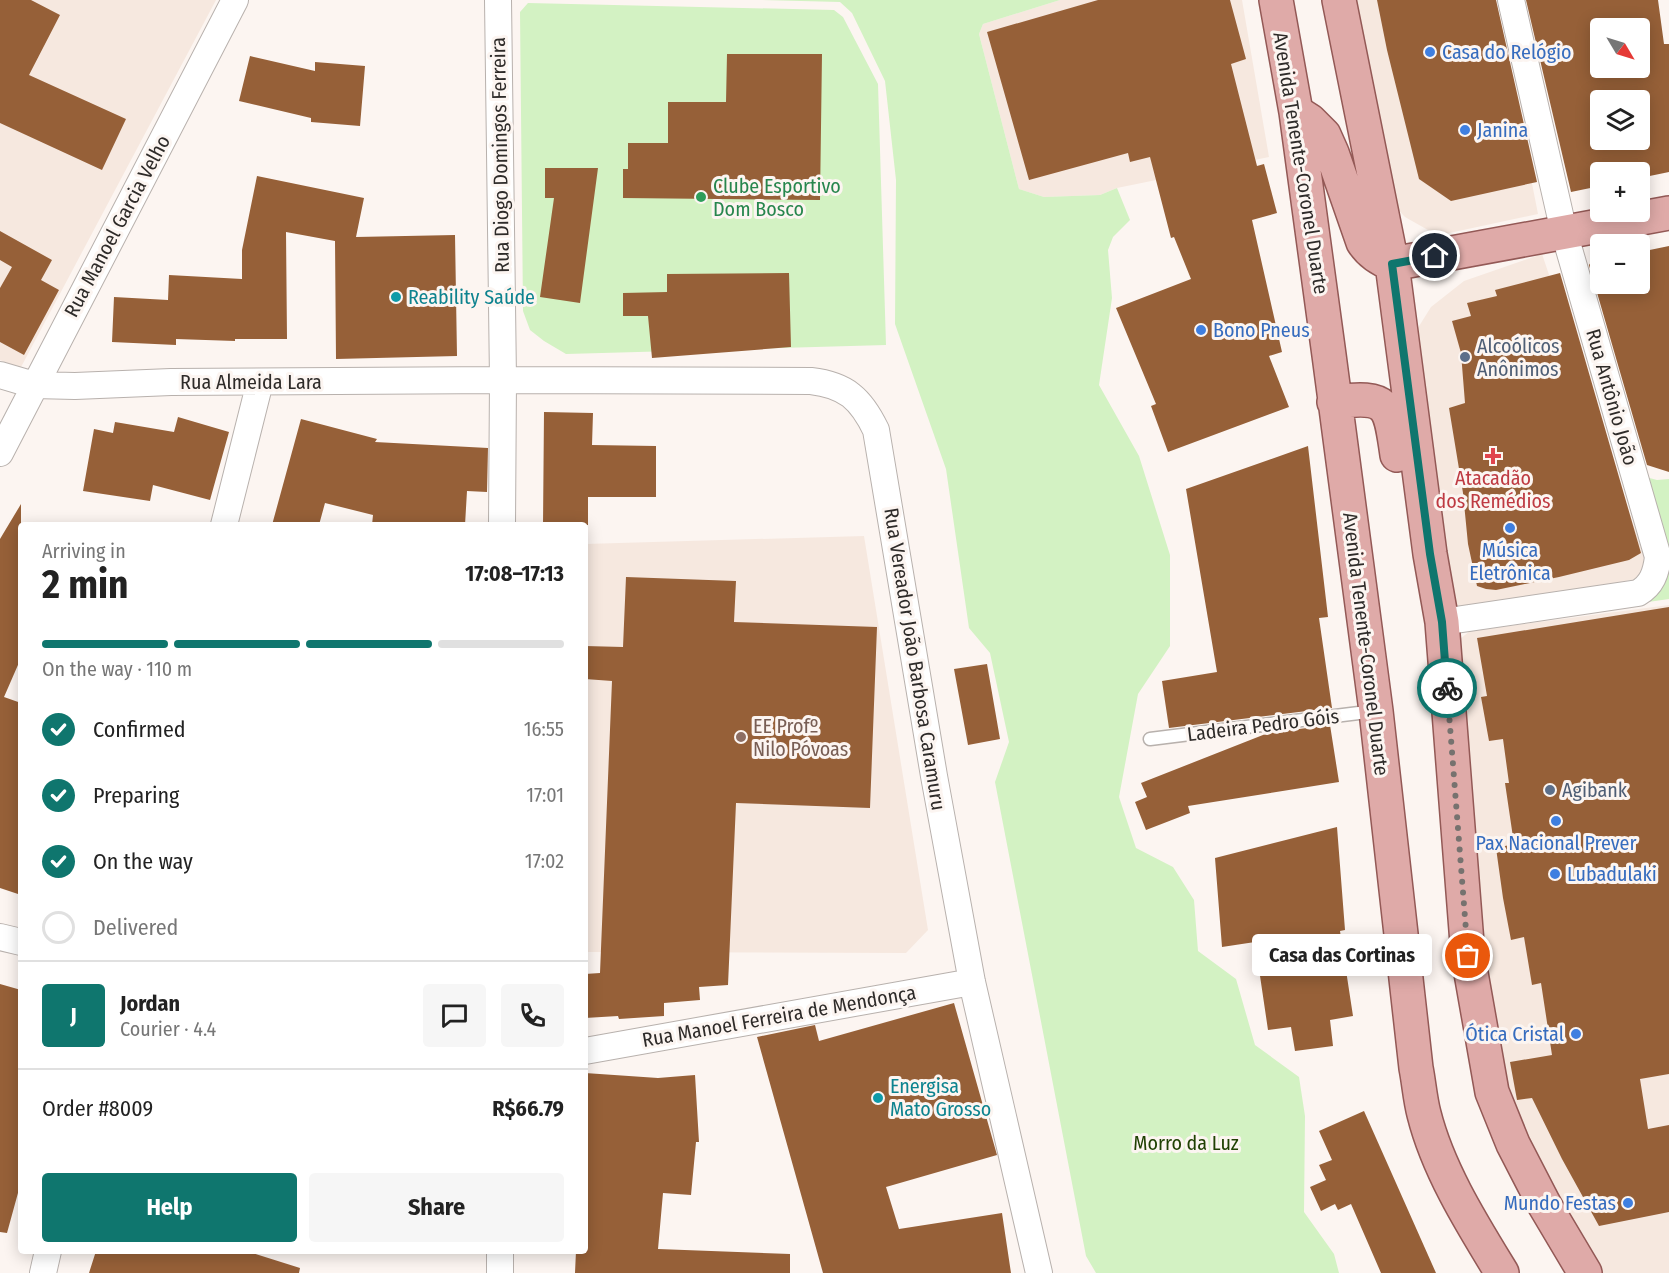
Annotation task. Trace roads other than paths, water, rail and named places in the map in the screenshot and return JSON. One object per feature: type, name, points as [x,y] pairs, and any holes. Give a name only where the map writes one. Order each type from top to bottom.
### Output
[{"type":"main road","name":"Avenida Tenente-Coronel Duarte","points":[[1275,0],[1296,112],[1376,711],[1416,1068],[1424,1114],[1438,1157],[1502,1273]]},
{"type":"main road","points":[[1340,0],[1392,264],[1430,554],[1442,622],[1468,956],[1492,1092],[1513,1144],[1544,1204],[1585,1273]]},
{"type":"main road","points":[[1296,112],[1310,121],[1324,135],[1363,242],[1368,250],[1392,264],[1669,213]]},
{"type":"main road","points":[[1334,402],[1370,399],[1386,408],[1392,419],[1406,513],[1412,528],[1430,554]]},
{"type":"street","name":"Rua Manoel Garcia Velho","points":[[0,453],[235,0]]},
{"type":"street","name":"Rua Diogo Domingos Ferreira","points":[[498,0],[503,380],[502,522]]},
{"type":"street","name":"Rua Antônio João","points":[[1442,622],[1638,593],[1646,589],[1655,575],[1658,557],[1564,232],[1511,0]]},
{"type":"street","name":"Rua Almeida Lara","points":[[0,375],[34,385],[75,386],[503,380]]},
{"type":"street","name":"Rua Vereador João Barbosa Caramuru","points":[[503,380],[829,383],[846,390],[869,414],[876,430],[886,482],[934,776],[972,982],[1039,1273]]},
{"type":"street","points":[[225,522],[260,382]]},
{"type":"street","points":[[0,937],[18,941]]},
{"type":"street","name":"Rua Manoel Ferreira de Mendonça","points":[[588,1050],[972,982]]},
{"type":"street","points":[[44,1273],[47,1254]]},
{"type":"street","points":[[500,1254],[500,1273]]},
{"type":"lane","name":"Ladeira Pedro Góis","points":[[1150,739],[1376,711]]},
{"type":"place","name":"Casa do Relógio","points":[[1430,52]]},
{"type":"place","name":"Janina","points":[[1465,130]]},
{"type":"place","name":"Clube Esportivo Dom Bosco","points":[[701,197]]},
{"type":"place","name":"Reability Saúde","points":[[396,297]]},
{"type":"place","name":"Bono Pneus","points":[[1201,330]]},
{"type":"place","name":"Alcoólicos Anônimos","points":[[1465,357]]},
{"type":"place","name":"Atacadão dos Remédios","points":[[1493,456]]},
{"type":"place","name":"Música Eletrônica","points":[[1510,528]]},
{"type":"place","name":"EE Profº Nilo Póvoas","points":[[741,737]]},
{"type":"place","name":"Agibank","points":[[1550,790]]},
{"type":"place","name":"Pax Nacional Prever","points":[[1556,821]]},
{"type":"place","name":"Lubadulaki","points":[[1555,874]]},
{"type":"place","name":"Casa das Cortinas","points":[[1468,956]]},
{"type":"place","name":"Ótica Cristal","points":[[1576,1034]]},
{"type":"place","name":"Energisa Mato Grosso","points":[[878,1098]]},
{"type":"place","name":"Mundo Festas","points":[[1628,1203]]},
{"type":"park label","name":"Morro da Luz","points":[[1186,1143]]}]
